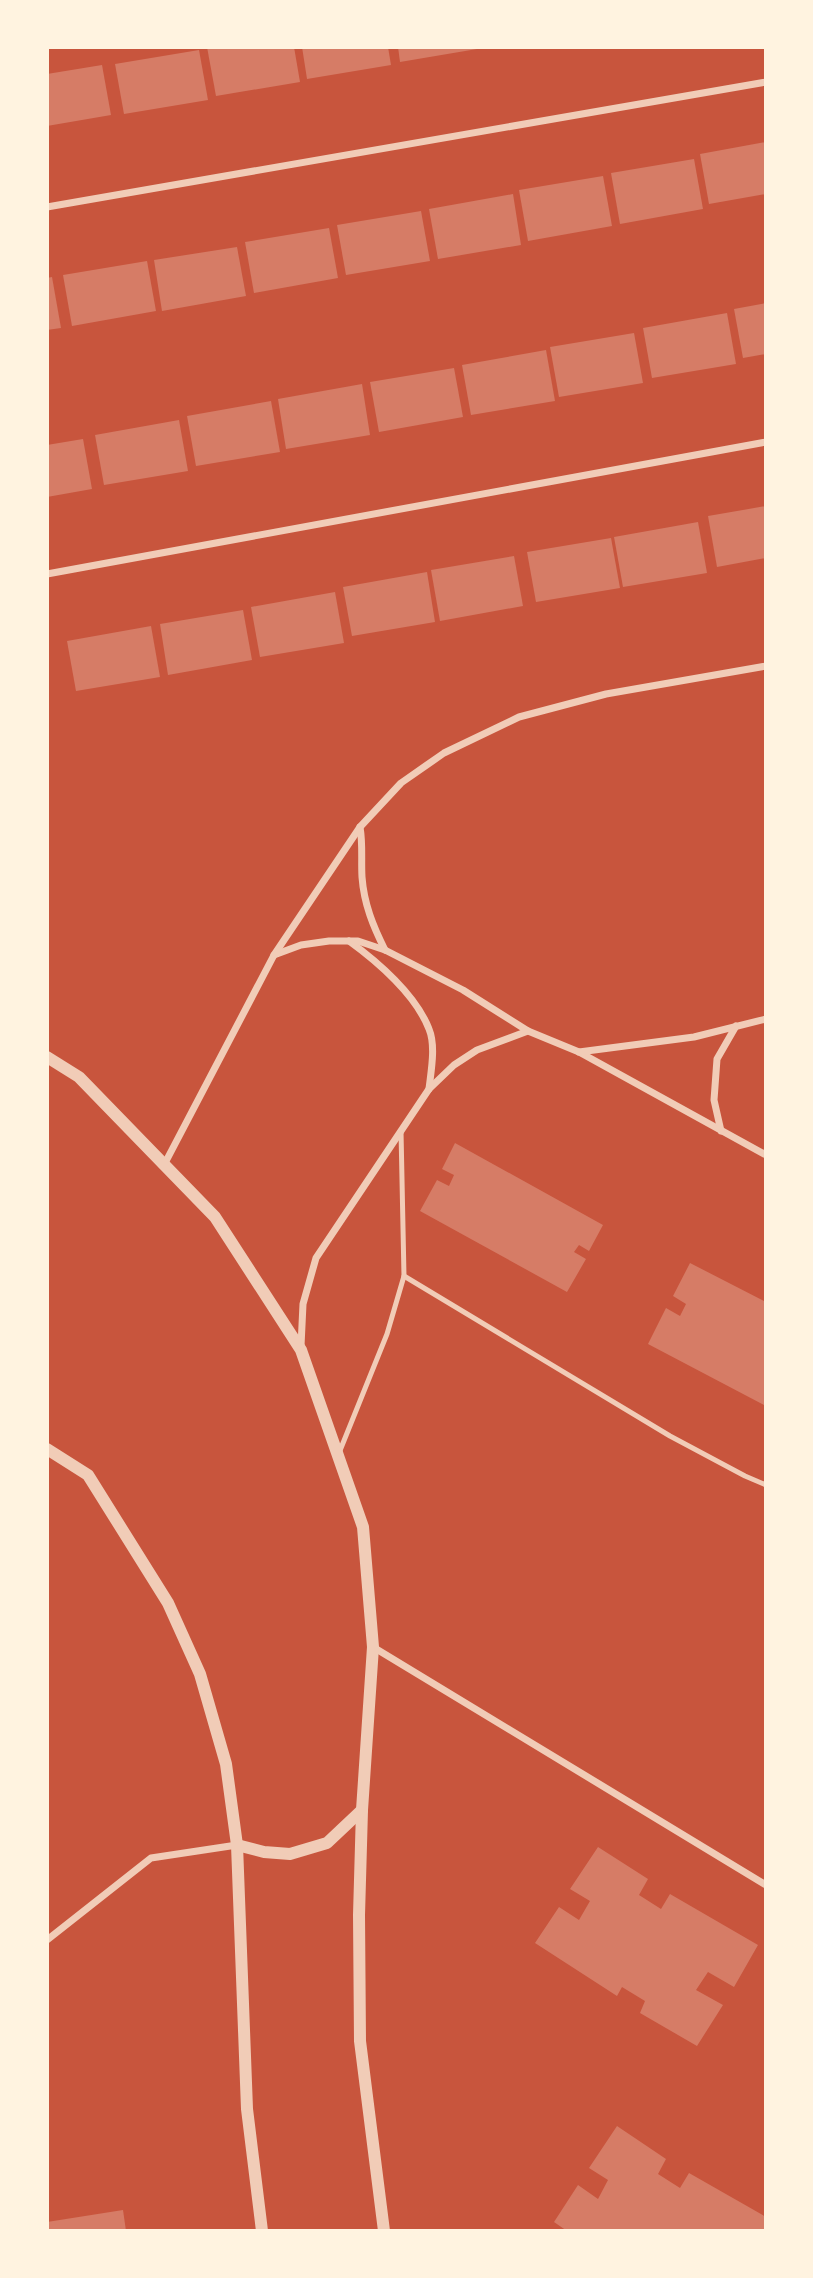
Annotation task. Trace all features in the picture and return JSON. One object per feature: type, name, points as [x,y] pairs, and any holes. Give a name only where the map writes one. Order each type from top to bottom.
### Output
[{"type":"street","points":[[47,207],[766,82]]},
{"type":"street","points":[[47,573],[766,442]]},
{"type":"street","points":[[164,1166],[274,955],[359,827],[401,783],[444,753],[519,717],[606,694],[766,666]]},
{"type":"street","points":[[359,827],[363,847],[362,877],[369,915],[385,950]]},
{"type":"street","points":[[274,955],[300,945],[349,942],[385,950],[463,990],[528,1031],[579,1052],[766,1155]]},
{"type":"street","points":[[349,942],[373,959],[406,992],[430,1030],[432,1063],[429,1089]]},
{"type":"street","points":[[579,1052],[694,1037],[766,1019]]},
{"type":"street","points":[[721,1130],[714,1100],[718,1059],[737,1026]]},
{"type":"street","points":[[301,1350],[303,1304],[316,1258],[429,1089],[454,1065],[477,1050],[528,1031]]},
{"type":"street","points":[[47,1057],[79,1077],[215,1217],[301,1350],[363,1527],[373,1647],[362,1810],[360,2041],[384,2231]]},
{"type":"street","points":[[47,1449],[88,1475],[168,1603],[200,1674],[226,1764],[237,1845],[247,2109],[262,2231]]},
{"type":"street","points":[[373,1647],[766,1885]]},
{"type":"street","points":[[49,1935],[151,1858],[237,1845],[264,1852],[290,1854],[327,1843],[362,1810]]},
{"type":"lane","points":[[338,1456],[387,1334],[404,1276],[401,1131]]},
{"type":"lane","points":[[404,1276],[670,1436],[766,1485]]},
{"type":"building","points":[[207,47],[294,47],[300,82],[216,96]]},
{"type":"building","points":[[302,47],[388,47],[391,65],[307,79]]},
{"type":"building","points":[[398,47],[477,47],[477,49],[400,62]]},
{"type":"building","points":[[199,50],[208,100],[124,114],[115,64]]},
{"type":"building","points":[[102,65],[111,115],[47,126],[47,74]]},
{"type":"building","points":[[766,142],[766,194],[709,204],[700,154]]},
{"type":"building","points":[[694,159],[703,209],[620,224],[611,173]]},
{"type":"building","points":[[603,176],[612,226],[528,241],[519,190]]},
{"type":"building","points":[[513,194],[521,245],[438,259],[429,209]]},
{"type":"building","points":[[421,211],[430,261],[346,275],[337,225]]},
{"type":"building","points":[[329,228],[338,278],[254,293],[245,242]]},
{"type":"building","points":[[237,247],[246,296],[162,311],[154,260]]},
{"type":"building","points":[[147,261],[156,311],[72,326],[63,275]]},
{"type":"building","points":[[52,277],[61,328],[47,330],[47,278]]},
{"type":"building","points":[[766,303],[766,354],[743,358],[734,309]]},
{"type":"building","points":[[727,313],[736,364],[652,378],[643,328]]},
{"type":"building","points":[[634,333],[643,383],[559,397],[550,347]]},
{"type":"building","points":[[546,350],[555,401],[471,415],[462,365]]},
{"type":"building","points":[[454,368],[463,417],[379,432],[370,382]]},
{"type":"building","points":[[362,384],[370,435],[286,449],[278,399]]},
{"type":"building","points":[[271,401],[280,452],[196,466],[187,416]]},
{"type":"building","points":[[179,420],[188,471],[104,485],[95,435]]},
{"type":"building","points":[[83,439],[92,489],[47,497],[47,445]]},
{"type":"building","points":[[766,506],[766,558],[717,567],[708,516]]},
{"type":"building","points":[[698,522],[707,573],[623,587],[614,537]]},
{"type":"building","points":[[611,538],[620,588],[536,602],[527,552]]},
{"type":"building","points":[[514,556],[523,606],[440,621],[431,570]]},
{"type":"building","points":[[427,572],[435,622],[352,636],[343,587]]},
{"type":"building","points":[[335,592],[344,643],[260,657],[251,607]]},
{"type":"building","points":[[243,610],[252,660],[168,675],[160,624]]},
{"type":"building","points":[[151,626],[160,677],[76,691],[67,641]]},
{"type":"building","points":[[455,1143],[603,1225],[589,1251],[579,1245],[574,1252],[586,1259],[567,1292],[420,1211],[437,1180],[449,1186],[454,1175],[442,1169]]},
{"type":"building","points":[[690,1263],[766,1302],[766,1406],[648,1344],[666,1308],[680,1316],[686,1304],[673,1296]]},
{"type":"building","points":[[598,1847],[648,1879],[639,1895],[661,1909],[670,1894],[758,1945],[734,1987],[708,1972],[696,1990],[723,2005],[697,2046],[640,2013],[645,2001],[622,1987],[617,1996],[535,1943],[559,1907],[579,1920],[590,1901],[570,1889]]},
{"type":"building","points":[[617,2126],[666,2159],[658,2174],[680,2188],[689,2173],[766,2217],[766,2231],[567,2231],[554,2222],[578,2185],[598,2199],[608,2180],[589,2168]]},
{"type":"building","points":[[123,2210],[126,2231],[47,2231],[47,2222]]}]
